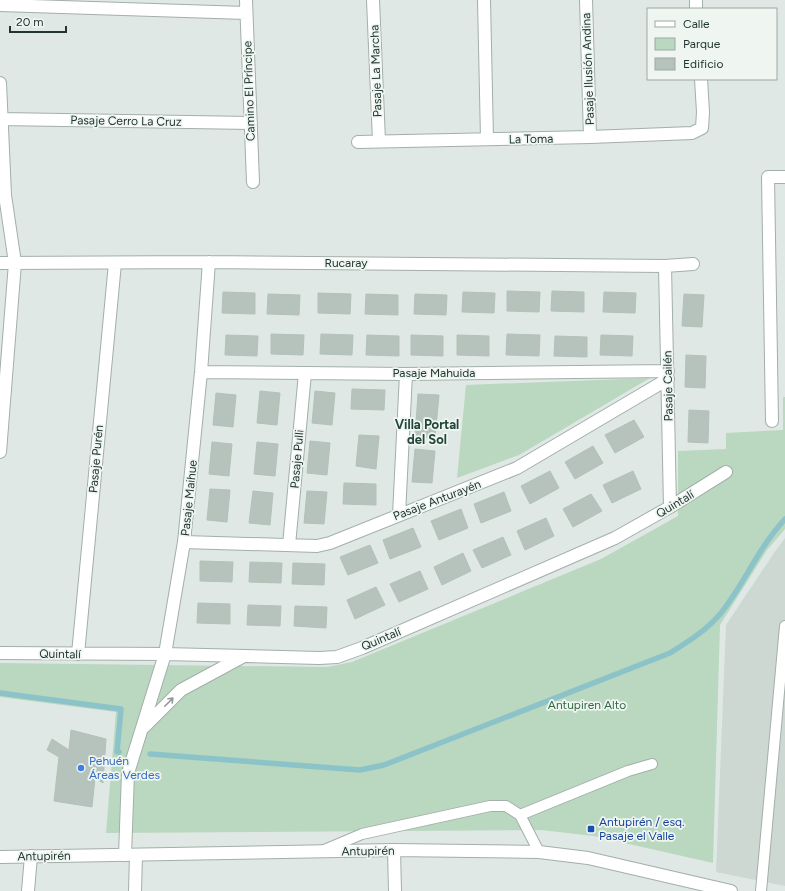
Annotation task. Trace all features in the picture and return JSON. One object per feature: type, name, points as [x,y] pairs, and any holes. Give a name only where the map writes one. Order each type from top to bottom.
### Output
[{"type":"street","name":"Camino El Príncipe","points":[[246,0],[253,182]]},
{"type":"street","name":"Pasaje La Marcha","points":[[373,0],[379,141]]},
{"type":"street","points":[[484,0],[487,139]]},
{"type":"street","name":"Pasaje Ilusión Andina","points":[[586,0],[590,137]]},
{"type":"street","points":[[0,5],[246,13]]},
{"type":"street","name":"La Toma","points":[[358,142],[590,137],[692,133],[702,128],[703,112],[701,80]]},
{"type":"street","points":[[0,83],[5,196],[15,263],[0,452]]},
{"type":"street","name":"Pasaje Cerro La Cruz","points":[[2,119],[251,123]]},
{"type":"street","points":[[772,421],[768,177],[785,178]]},
{"type":"street","name":"Rucaray","points":[[0,263],[209,262],[665,266],[693,264]]},
{"type":"street","name":"Pasaje Maihue","points":[[135,891],[131,855],[128,773],[165,654],[184,542],[201,372],[209,262]]},
{"type":"street","name":"Pasaje Purén","points":[[78,654],[115,263]]},
{"type":"street","name":"Pasaje Cailén","points":[[665,266],[670,507]]},
{"type":"street","name":"Pasaje Mahuida","points":[[201,372],[668,375]]},
{"type":"street","name":"Pasaje Pulli","points":[[289,546],[305,373]]},
{"type":"street","points":[[399,515],[406,374]]},
{"type":"street","name":"Pasaje Anturayén","points":[[184,542],[289,546],[316,546],[330,543],[518,468],[668,375]]},
{"type":"street","name":"Quintalí","points":[[0,652],[319,658],[337,657],[362,648],[615,538],[670,507],[726,472]]},
{"type":"street","name":"Pasaje Maihue","points":[[142,729],[181,690],[244,656]]},
{"type":"street","points":[[394,850],[395,891]]},
{"type":"street","name":"Antupirén","points":[[0,857],[394,850],[540,852],[588,858],[731,891]]},
{"type":"street","points":[[28,891],[31,856]]},
{"type":"lane","points":[[761,891],[785,626]]},
{"type":"lane","points":[[520,816],[628,771],[652,764]]},
{"type":"lane","points":[[320,852],[362,834],[490,806],[506,806],[520,816],[540,852]]},
{"type":"shaded area","points":[[785,538],[785,886],[716,872],[726,625]]},
{"type":"green space","points":[[650,378],[519,455],[457,478],[466,385]]},
{"type":"green space","name":"Antupiren Alto","points":[[783,397],[785,397],[785,529],[767,550],[720,625],[713,863],[594,836],[541,830],[106,833],[116,712],[0,697],[0,663],[327,667],[352,662],[601,559],[678,516],[678,451],[726,449],[726,433],[783,430]]},
{"type":"building","points":[[507,291],[540,292],[539,312],[507,311]]},
{"type":"building","points":[[552,291],[584,292],[584,312],[551,311]]},
{"type":"building","points":[[223,292],[255,293],[255,314],[222,313]]},
{"type":"building","points":[[463,292],[495,293],[494,313],[462,312]]},
{"type":"building","points":[[604,292],[636,293],[635,313],[603,312]]},
{"type":"building","points":[[318,293],[351,294],[350,314],[318,313]]},
{"type":"building","points":[[268,294],[300,295],[299,315],[267,314]]},
{"type":"building","points":[[366,294],[398,295],[398,315],[365,314]]},
{"type":"building","points":[[415,294],[447,295],[446,315],[414,314]]},
{"type":"building","points":[[684,294],[704,295],[702,327],[682,326]]},
{"type":"building","points":[[271,334],[304,335],[303,355],[271,354]]},
{"type":"building","points":[[321,334],[353,335],[352,355],[320,354]]},
{"type":"building","points":[[507,334],[540,335],[539,356],[506,355]]},
{"type":"building","points":[[226,335],[258,336],[257,356],[225,355]]},
{"type":"building","points":[[367,335],[399,336],[399,356],[366,355]]},
{"type":"building","points":[[411,335],[443,336],[443,356],[411,355]]},
{"type":"building","points":[[457,335],[489,336],[489,356],[457,355]]},
{"type":"building","points":[[601,335],[633,336],[632,356],[600,355]]},
{"type":"building","points":[[555,336],[587,337],[587,357],[554,356]]},
{"type":"building","points":[[686,355],[706,356],[705,388],[685,387]]},
{"type":"building","points":[[352,389],[385,390],[384,410],[351,409]]},
{"type":"building","points":[[260,391],[280,393],[277,425],[257,423]]},
{"type":"building","points":[[315,391],[335,393],[332,425],[312,423]]},
{"type":"building","points":[[216,393],[236,395],[233,427],[213,425]]},
{"type":"building","points":[[418,394],[439,395],[435,438],[415,437]]},
{"type":"building","points":[[689,410],[709,411],[708,443],[688,442]]},
{"type":"building","points":[[634,420],[644,437],[615,453],[605,435]]},
{"type":"building","points":[[359,435],[379,436],[376,469],[356,466]]},
{"type":"building","points":[[310,441],[330,443],[327,475],[307,473]]},
{"type":"building","points":[[212,442],[232,444],[229,476],[209,474]]},
{"type":"building","points":[[257,442],[278,444],[275,476],[254,474]]},
{"type":"building","points":[[593,446],[603,463],[575,479],[565,462]]},
{"type":"building","points":[[415,449],[435,451],[432,483],[412,482]]},
{"type":"building","points":[[550,471],[559,488],[530,504],[521,486]]},
{"type":"building","points":[[633,471],[641,489],[612,503],[603,485]]},
{"type":"building","points":[[344,483],[376,484],[376,505],[343,504]]},
{"type":"building","points":[[210,489],[230,490],[227,522],[207,520]]},
{"type":"building","points":[[253,491],[273,493],[270,525],[249,523]]},
{"type":"building","points":[[307,491],[327,492],[324,524],[304,523]]},
{"type":"building","points":[[504,492],[511,511],[481,523],[474,504]]},
{"type":"building","points":[[591,494],[602,511],[573,527],[563,509]]},
{"type":"building","points":[[461,509],[468,528],[439,540],[431,521]]},
{"type":"building","points":[[546,518],[554,536],[525,550],[517,531]]},
{"type":"building","points":[[413,528],[421,547],[390,559],[383,540]]},
{"type":"building","points":[[503,537],[511,555],[482,568],[473,550]]},
{"type":"building","points":[[370,545],[378,563],[348,575],[340,557]]},
{"type":"building","points":[[463,553],[471,571],[442,585],[434,567]]},
{"type":"building","points":[[200,561],[233,562],[232,582],[200,581]]},
{"type":"building","points":[[250,562],[282,563],[281,583],[249,582]]},
{"type":"building","points":[[293,563],[325,564],[324,585],[292,584]]},
{"type":"building","points":[[420,571],[428,589],[399,602],[390,584]]},
{"type":"building","points":[[376,587],[385,605],[355,619],[347,600]]},
{"type":"building","points":[[198,603],[230,604],[230,624],[197,623]]},
{"type":"building","points":[[248,605],[281,606],[280,626],[247,625]]},
{"type":"building","points":[[295,606],[327,607],[326,628],[294,626]]},
{"type":"building","name":"Pehuén Áreas Verdes","points":[[71,730],[106,739],[103,783],[95,778],[92,807],[54,801],[59,757],[47,750],[52,739],[69,750]]},
{"type":"waterway","points":[[150,754],[360,770],[384,765],[670,653],[691,640],[716,619],[730,602],[775,530],[785,519]]},
{"type":"waterway","points":[[0,693],[121,709],[117,752],[119,752]]},
{"type":"place","name":"Pehuén Áreas Verdes","points":[[81,768]]},
{"type":"place","name":"Antupirén / esq. Pasaje el Valle","points":[[591,829]]},
{"type":"district","name":"Villa Portal del Sol","points":[[427,432]]}]
